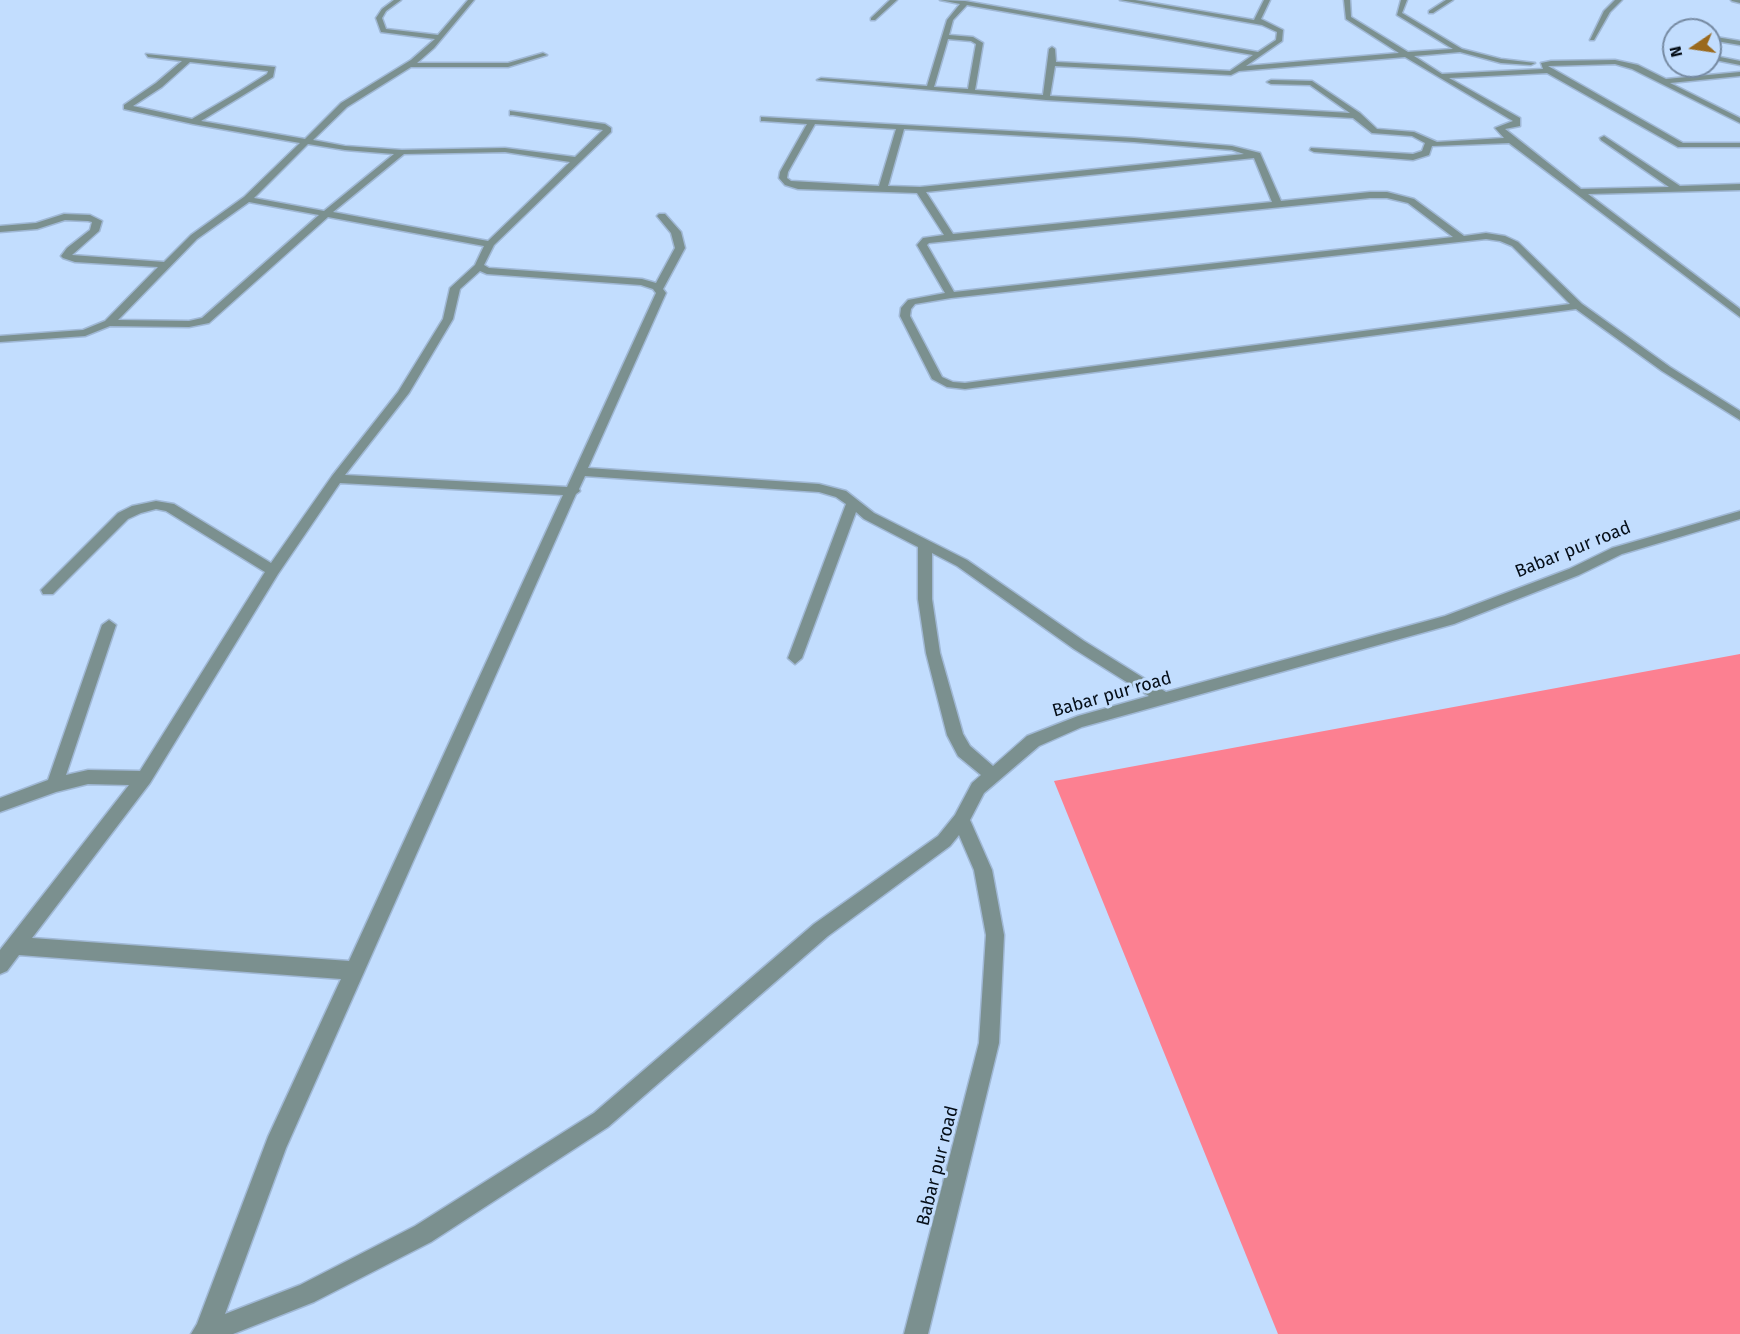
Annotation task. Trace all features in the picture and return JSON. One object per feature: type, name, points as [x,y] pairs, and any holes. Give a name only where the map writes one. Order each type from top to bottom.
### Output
[{"type":"street","points":[[398,0],[382,7],[378,18],[384,31],[439,37]]},
{"type":"street","points":[[0,339],[85,333],[108,323],[194,237],[247,199],[356,96],[410,65],[439,37],[471,0]]},
{"type":"street","points":[[873,19],[894,0]]},
{"type":"street","points":[[944,0],[1258,54]]},
{"type":"street","points":[[1123,0],[1262,23]]},
{"type":"street","points":[[1052,63],[1205,74],[1231,73],[1279,41],[1282,33],[1257,20],[1267,0]]},
{"type":"street","points":[[1347,0],[1348,18],[1440,76],[1517,120],[1517,124],[1498,128],[1578,192],[1740,314]]},
{"type":"street","points":[[1404,0],[1399,14],[1460,50],[1501,61],[1547,68],[1681,145],[1740,145]]},
{"type":"street","points":[[1431,12],[1450,0]]},
{"type":"street","points":[[1592,39],[1606,11],[1619,0]]},
{"type":"street","points":[[1734,0],[1740,0]]},
{"type":"street","points":[[930,88],[951,17],[962,2]]},
{"type":"street","points":[[946,37],[973,39],[980,43],[971,92]]},
{"type":"street","points":[[1722,40],[1740,43]]},
{"type":"street","points":[[1046,98],[1052,49]]},
{"type":"street","points":[[1238,69],[1460,50]]},
{"type":"street","points":[[148,55],[261,66],[272,71],[243,93],[193,122]]},
{"type":"street","points":[[410,65],[508,65],[543,55]]},
{"type":"street","points":[[189,59],[127,107],[193,122],[370,151],[505,150],[576,160]]},
{"type":"street","points":[[1722,59],[1740,63]]},
{"type":"street","points":[[1440,76],[1615,62],[1635,67],[1740,120]]},
{"type":"street","points":[[1663,81],[1740,74]]},
{"type":"street","points":[[821,80],[1046,98],[1359,117]]},
{"type":"street","points":[[1271,82],[1312,83],[1375,131],[1414,134],[1429,143],[1451,145],[1511,140]]},
{"type":"street","points":[[0,965],[144,778],[273,571],[336,479],[403,393],[448,319],[455,288],[479,266],[490,244],[607,132],[607,128],[513,113]]},
{"type":"street","points":[[764,119],[1134,140],[1232,148],[1257,155]]},
{"type":"street","points":[[813,121],[783,178],[798,186],[920,190],[1257,155]]},
{"type":"street","points":[[883,189],[901,127]]},
{"type":"street","points":[[1604,138],[1680,190]]},
{"type":"street","points":[[1314,150],[1413,157],[1425,153],[1429,143]]},
{"type":"street","points":[[108,323],[189,324],[205,321],[327,213],[394,156],[402,152]]},
{"type":"street","points":[[1257,155],[1278,205]]},
{"type":"street","points":[[1578,192],[1740,187]]},
{"type":"street","points":[[920,190],[950,237]]},
{"type":"street","points":[[951,295],[922,245],[926,240],[1370,195],[1401,197],[1411,201],[1461,238]]},
{"type":"street","points":[[247,199],[490,244]]},
{"type":"street","points":[[205,1333],[276,1145],[574,491],[661,294],[659,288],[680,248],[676,232],[662,216]]},
{"type":"street","points":[[0,228],[36,226],[64,217],[90,218],[97,221],[94,231],[70,250],[66,256],[75,259],[165,265]]},
{"type":"street","points":[[1578,306],[965,386],[951,385],[938,379],[905,316],[906,308],[912,302],[951,295],[1486,236],[1509,240],[1578,306],[1666,369],[1740,416]]},
{"type":"street","points":[[479,266],[487,271],[642,282],[659,288]]},
{"type":"street","points":[[581,472],[819,488],[841,494],[869,516],[962,563],[1079,645],[1166,699]]},
{"type":"street","points":[[336,479],[574,491]]},
{"type":"street","points":[[795,658],[852,504]]},
{"type":"street","points":[[48,590],[123,516],[137,509],[156,505],[169,507],[273,571]]},
{"type":"street","name":"Babar pur road","points":[[916,1334],[989,1043],[995,966],[994,924],[982,870],[961,820],[978,788],[1033,741],[1078,722],[1449,620],[1574,572],[1617,551],[1740,515]]},
{"type":"street","points":[[925,544],[926,599],[933,653],[953,727],[964,751],[992,775]]},
{"type":"street","points":[[55,785],[109,625]]},
{"type":"street","points":[[0,805],[55,785],[88,777],[144,778]]},
{"type":"street","points":[[205,1333],[306,1294],[423,1234],[601,1120],[821,930],[944,841],[961,820]]},
{"type":"street","points":[[15,946],[354,971]]},
{"type":"shaded area","points":[[1740,654],[1740,1334],[1278,1334],[1054,781]]}]
